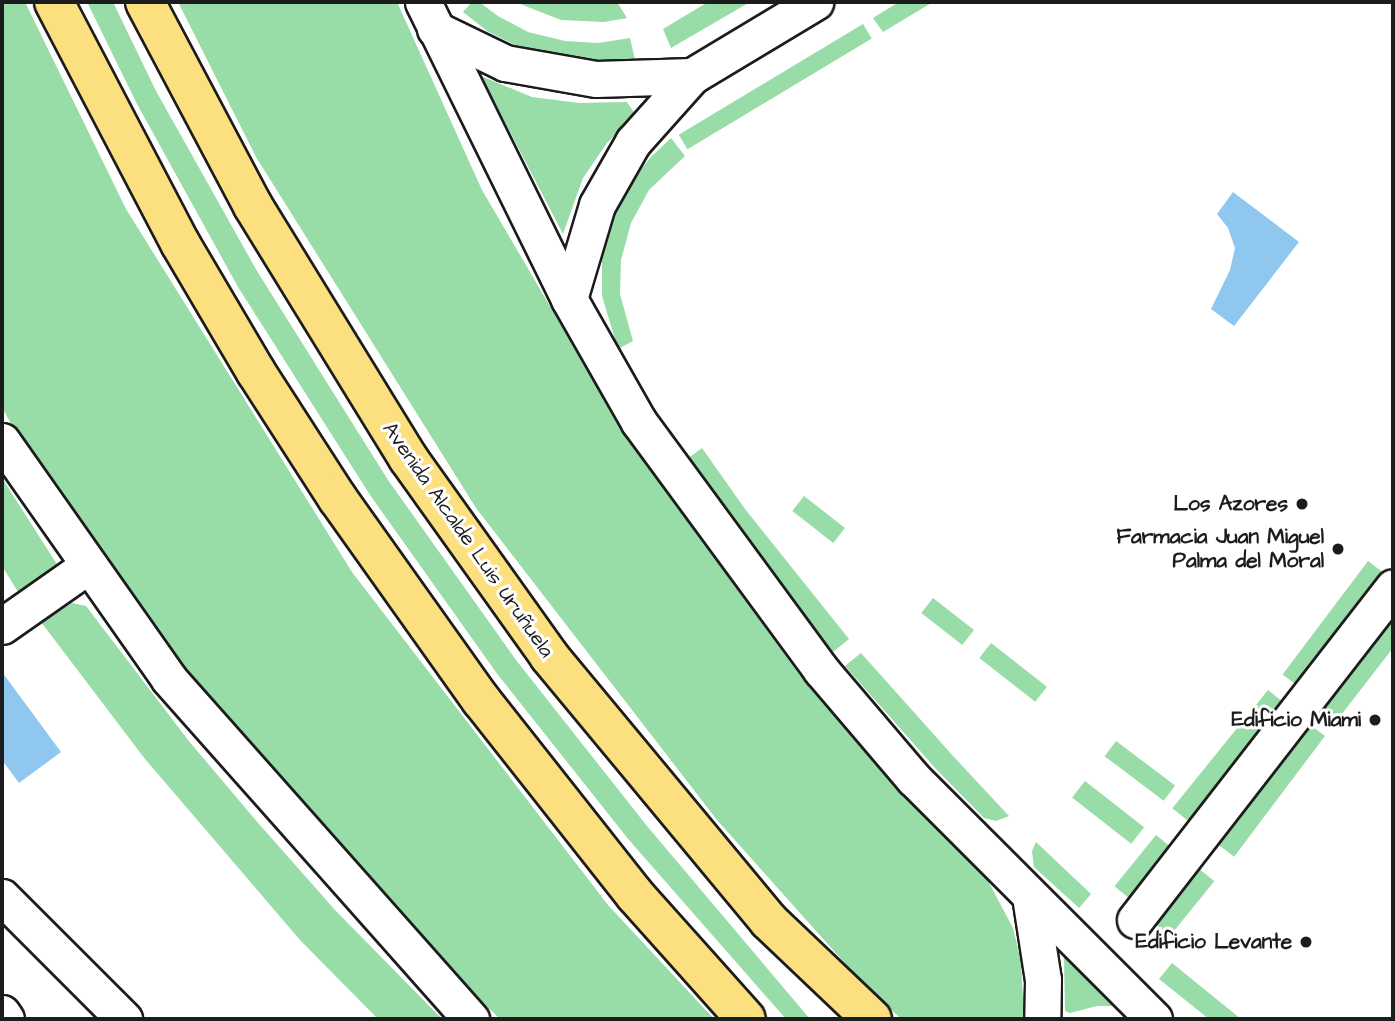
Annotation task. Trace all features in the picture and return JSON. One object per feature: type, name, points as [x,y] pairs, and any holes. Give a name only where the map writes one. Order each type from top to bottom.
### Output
[{"type":"main road","points":[[54,2],[180,243],[256,372],[338,499],[481,701],[635,895],[746,1019]]},
{"type":"main road","name":"Avenida Alcalde Luis Uruñuela","points":[[145,2],[253,206],[408,458],[541,646],[769,921],[872,1019]]},
{"type":"street","points":[[569,299],[597,205],[633,142],[692,76],[815,2]]},
{"type":"street","points":[[429,15],[505,63],[596,79],[692,76]]},
{"type":"street","points":[[429,15],[569,299],[639,422],[821,670],[913,778],[1154,1019]]},
{"type":"street","points":[[2,441],[169,679],[471,1019]]},
{"type":"street","points":[[2,626],[89,565]]},
{"type":"street","points":[[1135,920],[1393,587]]},
{"type":"street","points":[[1030,895],[1043,979],[1042,1019]]},
{"type":"street","points":[[2,897],[124,1019]]},
{"type":"street","points":[[2,1013],[6,1019]]},
{"type":"green space","points":[[2,2],[25,2],[126,209],[352,572],[608,905],[714,1019],[500,1019],[416,937],[220,719],[11,424],[2,407]]},
{"type":"green space","points":[[87,2],[113,2],[156,91],[257,271],[388,480],[516,660],[647,826],[810,1019],[786,1019],[629,840],[498,675],[370,495],[238,287],[137,104]]},
{"type":"green space","points":[[178,2],[397,2],[482,190],[626,436],[798,673],[987,879],[1013,928],[1021,961],[1024,1019],[901,1019],[850,969],[717,820],[476,508],[256,157]]},
{"type":"green space","points":[[472,2],[479,2],[528,32],[565,41],[598,43],[630,38],[635,60],[599,64],[523,49],[487,31],[463,12]]},
{"type":"green space","points":[[515,2],[617,2],[627,18],[604,22],[561,20]]},
{"type":"green space","points":[[708,2],[750,2],[671,48],[663,29]]},
{"type":"green space","points":[[899,2],[933,2],[883,32],[873,18]]},
{"type":"green space","points":[[863,24],[872,39],[687,149],[679,135]]},
{"type":"green space","points":[[481,76],[532,97],[579,103],[627,102],[635,114],[607,143],[583,178],[563,234]]},
{"type":"green space","points":[[671,138],[685,156],[649,190],[631,223],[621,260],[620,294],[633,341],[618,349],[602,296],[602,260],[612,217],[631,182]]},
{"type":"green space","points":[[702,448],[745,509],[849,639],[833,652],[773,579],[687,459]]},
{"type":"green space","points":[[2,478],[58,566],[23,600],[2,566]]},
{"type":"green space","points":[[804,496],[845,528],[833,543],[792,511]]},
{"type":"green space","points":[[1368,561],[1385,574],[1299,687],[1283,674]]},
{"type":"green space","points":[[933,598],[974,630],[962,645],[921,613]]},
{"type":"green space","points":[[72,603],[86,606],[188,740],[253,817],[335,910],[442,1019],[378,1019],[300,940],[145,759],[41,622]]},
{"type":"green space","points":[[1393,615],[1393,648],[1338,719],[1322,707]]},
{"type":"green space","points":[[991,643],[1047,687],[1035,702],[979,658]]},
{"type":"green space","points":[[861,653],[1009,816],[996,821],[984,818],[936,769],[845,666]]},
{"type":"green space","points":[[1268,690],[1285,704],[1189,822],[1172,808]]},
{"type":"green space","points":[[1309,724],[1325,736],[1234,857],[1218,845]]},
{"type":"green space","points":[[1116,741],[1175,786],[1164,801],[1105,756]]},
{"type":"green space","points":[[1085,781],[1144,827],[1131,844],[1072,798]]},
{"type":"green space","points":[[1156,835],[1172,848],[1131,900],[1114,886]]},
{"type":"green space","points":[[1036,842],[1091,894],[1079,908],[1034,867],[1032,851]]},
{"type":"green space","points":[[1198,868],[1214,881],[1170,936],[1154,922]]},
{"type":"green space","points":[[1064,958],[1071,958],[1118,999],[1115,1006],[1097,1006],[1070,1013],[1065,1011]]},
{"type":"green space","points":[[1172,963],[1241,1019],[1209,1019],[1159,979]]},
{"type":"water","points":[[1233,192],[1299,242],[1234,326],[1211,309],[1230,270],[1235,248],[1228,228],[1217,214]]},
{"type":"water","points":[[2,672],[61,752],[19,783],[2,760]]},
{"type":"place","name":"Los Azores","points":[[1302,504]]},
{"type":"place","name":"Farmacia Juan Miguel Palma del Moral","points":[[1338,549]]},
{"type":"place","name":"Edificio Miami","points":[[1375,720]]},
{"type":"place","name":"Edificio Levante","points":[[1306,942]]}]
